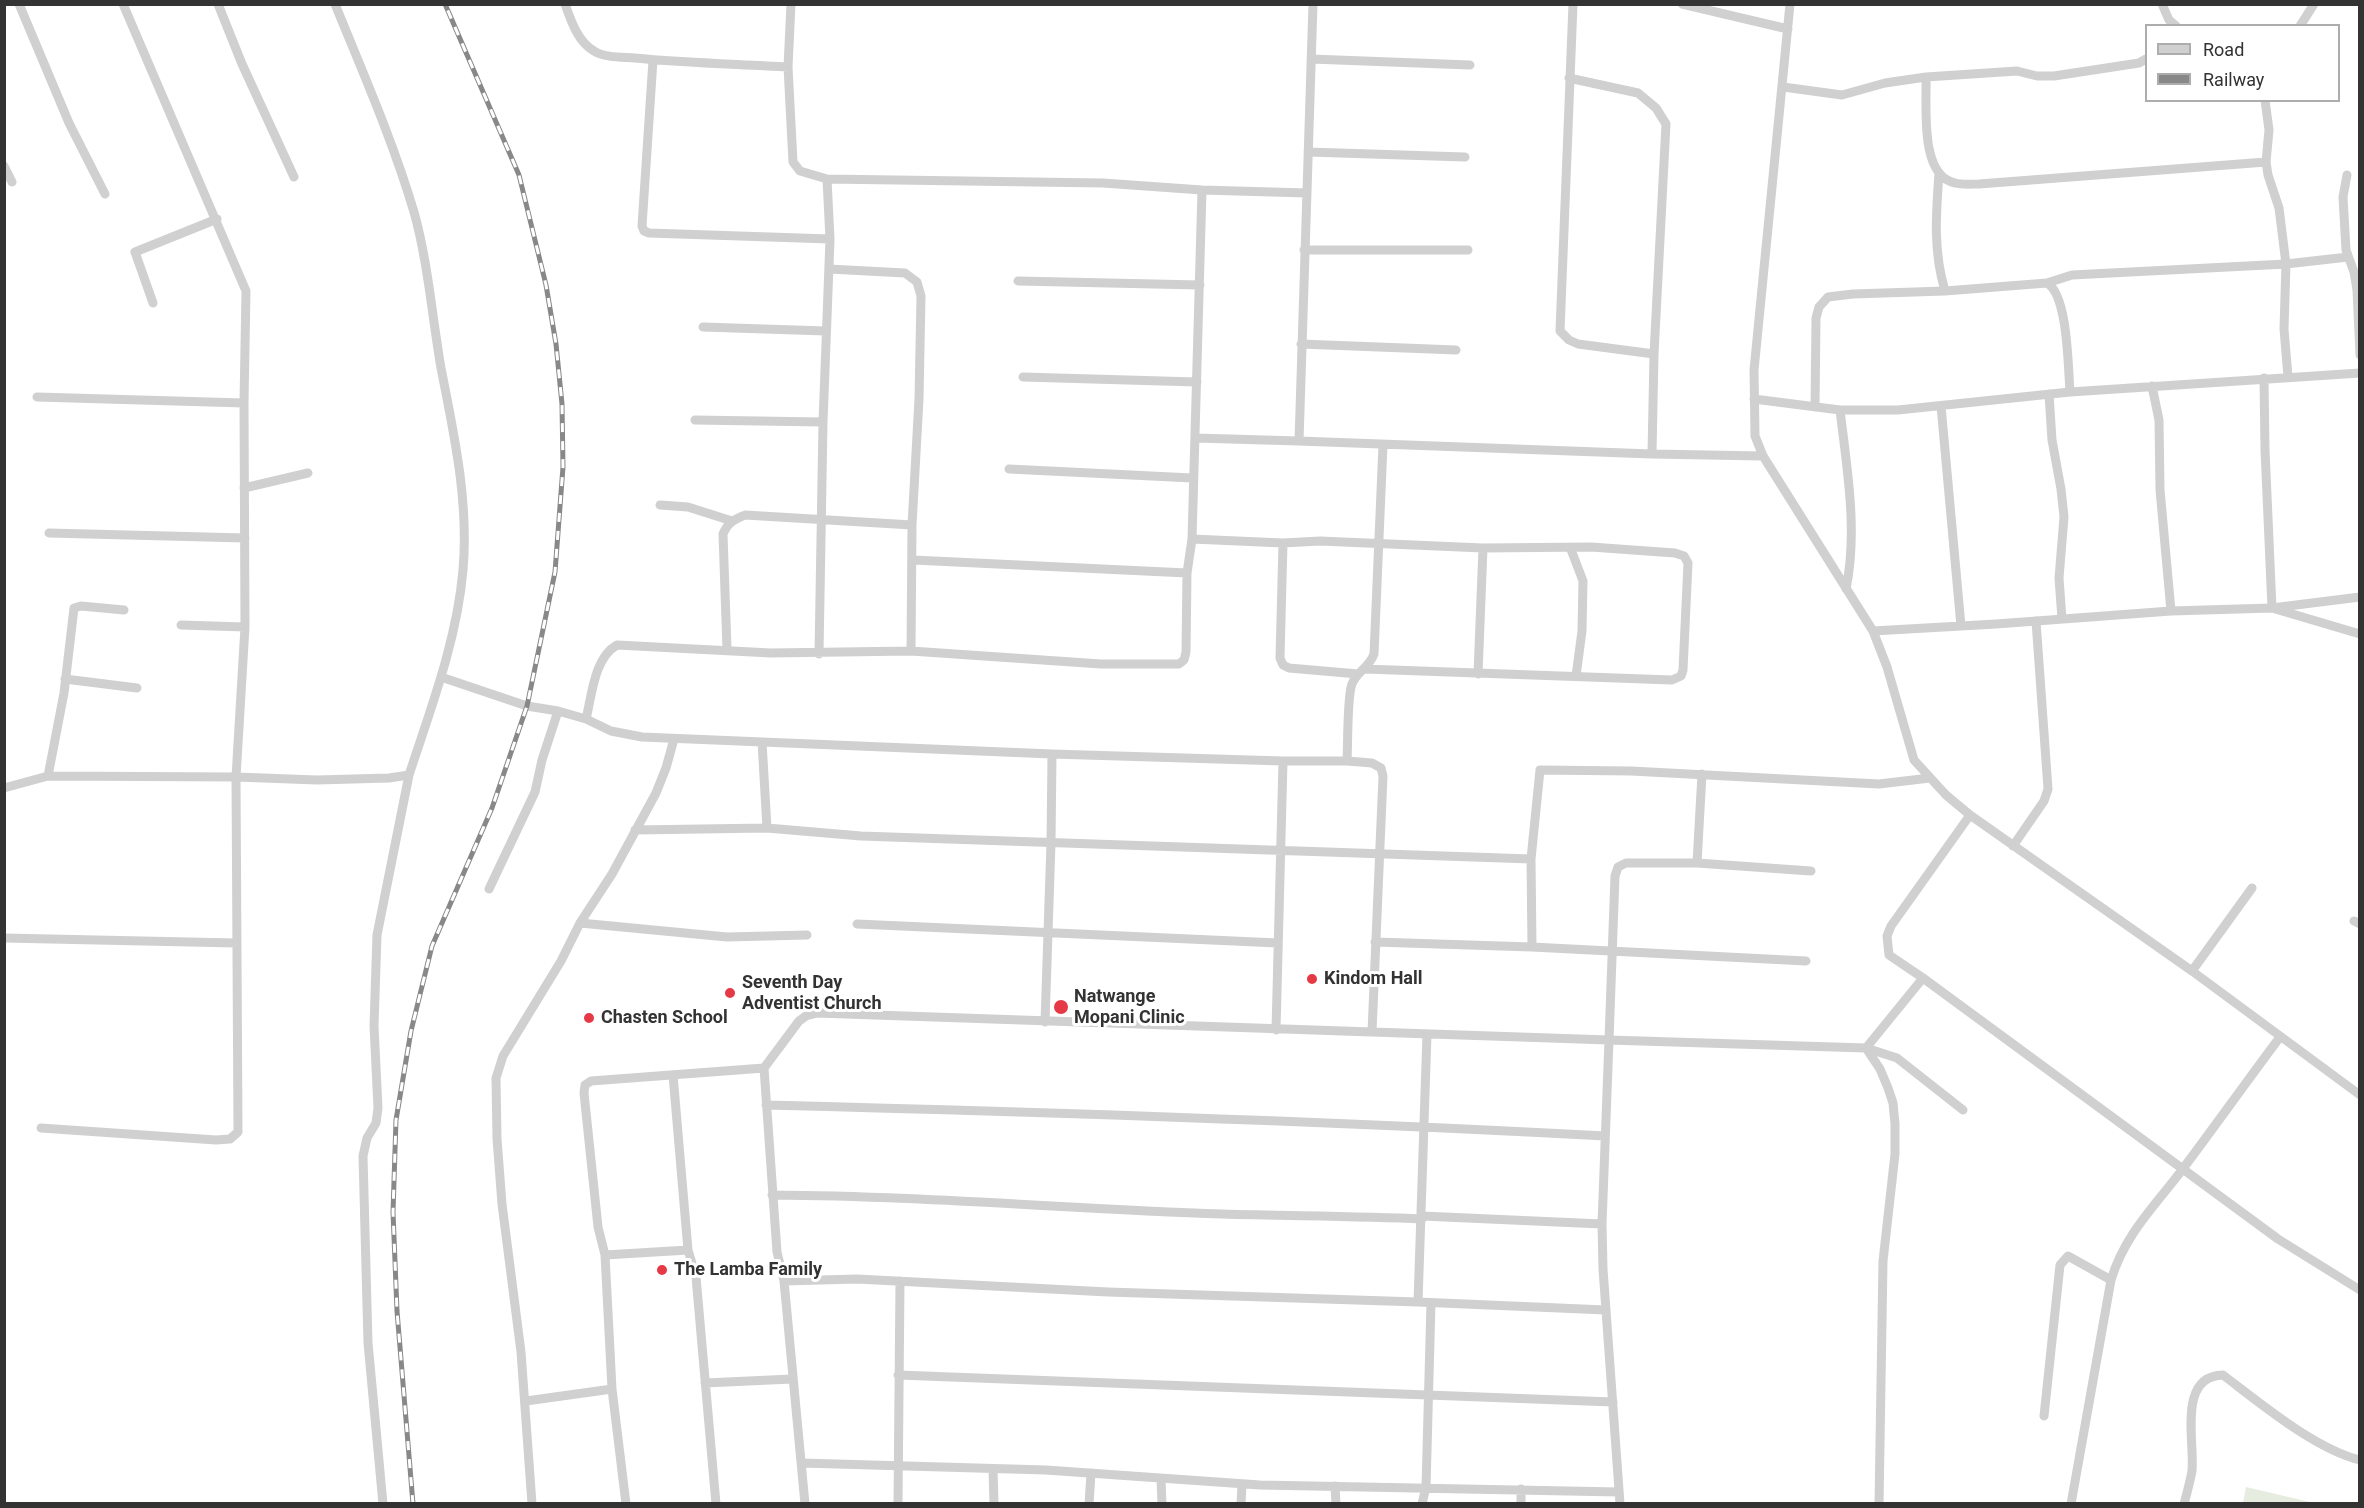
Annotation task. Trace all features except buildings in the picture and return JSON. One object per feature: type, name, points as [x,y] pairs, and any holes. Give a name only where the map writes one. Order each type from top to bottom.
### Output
[{"type":"street","points":[[19,4],[69,123],[105,194]]},
{"type":"street","points":[[41,1128],[216,1140],[230,1139],[238,1132],[236,777],[245,627],[246,291],[123,4]]},
{"type":"street","points":[[218,4],[242,64],[294,177]]},
{"type":"street","points":[[335,4],[394,151],[414,214],[452,423],[462,504],[464,547],[459,607],[441,677],[409,775],[376,935],[374,1026],[378,1108],[376,1123],[368,1138],[363,1156],[368,1343],[383,1503]]},
{"type":"street","points":[[565,4],[584,44],[603,55],[788,67]]},
{"type":"street","points":[[791,4],[788,67],[793,162],[800,171],[826,179],[1103,183],[1202,190],[1306,193]]},
{"type":"street","points":[[1299,441],[1312,4]]},
{"type":"street","points":[[1573,4],[1560,331],[1569,340],[1578,344],[1654,354]]},
{"type":"street","points":[[1790,4],[1754,370],[1755,436],[1763,456],[1873,631],[1887,667],[1914,760],[1929,778],[1970,816],[2192,971],[2360,1095]]},
{"type":"street","points":[[2162,4],[2169,20],[2174,24]]},
{"type":"street","points":[[2301,24],[2314,4]]},
{"type":"street","points":[[1687,5],[1788,29]]},
{"type":"street","points":[[1311,59],[1470,65]]},
{"type":"street","points":[[653,60],[642,226],[644,231],[830,239]]},
{"type":"street","points":[[1783,87],[1842,95],[1886,83],[1926,77],[2017,72],[2037,76],[2054,76],[2139,63],[2145,60]]},
{"type":"street","points":[[1926,77],[1929,151],[1934,167],[1953,183],[1978,184],[2266,162]]},
{"type":"street","points":[[1569,78],[1638,93],[1656,108],[1666,124],[1654,354],[1652,454]]},
{"type":"street","points":[[2264,102],[2269,130],[2266,162],[2279,208],[2286,264],[2284,321],[2288,377]]},
{"type":"street","points":[[1308,152],[1465,156]]},
{"type":"street","points":[[4,166],[12,182]]},
{"type":"street","points":[[1939,173],[1935,236],[1938,265],[1945,291]]},
{"type":"street","points":[[2347,175],[2343,197],[2348,256],[2357,290],[2360,355]]},
{"type":"street","points":[[819,654],[823,423],[830,239],[826,179]]},
{"type":"street","points":[[586,719],[600,664],[609,650],[617,645],[819,654],[911,651],[1078,663],[1179,664],[1184,660],[1187,573],[1192,539],[1202,190]]},
{"type":"street","points":[[153,303],[135,252],[216,219]]},
{"type":"street","points":[[1304,249],[1468,250]]},
{"type":"street","points":[[1815,407],[1816,318],[1819,307],[1828,297],[2047,283],[2072,275],[2286,264],[2348,256]]},
{"type":"street","points":[[829,269],[905,273],[917,282],[921,296],[912,525],[911,651]]},
{"type":"street","points":[[1018,281],[1200,285]]},
{"type":"street","points":[[2047,283],[2054,287],[2062,316],[2070,392]]},
{"type":"street","points":[[703,327],[826,331]]},
{"type":"street","points":[[1301,344],[1456,350]]},
{"type":"street","points":[[1754,399],[1840,410],[1898,410],[2070,392],[2264,378],[2360,374]]},
{"type":"street","points":[[1023,377],[1197,382]]},
{"type":"street","points":[[2264,378],[2265,462],[2272,608]]},
{"type":"street","points":[[2152,386],[2159,420],[2160,490],[2170,611]]},
{"type":"street","points":[[2049,394],[2052,440],[2064,518],[2059,578],[2062,619]]},
{"type":"street","points":[[37,397],[244,403]]},
{"type":"street","points":[[1941,406],[1961,626]]},
{"type":"street","points":[[1840,410],[1850,501],[1850,568],[1846,589]]},
{"type":"street","points":[[695,420],[823,423]]},
{"type":"street","points":[[1195,438],[1763,456]]},
{"type":"street","points":[[1347,761],[1351,686],[1371,663],[1374,654],[1383,445]]},
{"type":"street","points":[[1009,469],[1192,478]]},
{"type":"street","points":[[244,488],[308,473]]},
{"type":"street","points":[[660,505],[688,507],[732,521]]},
{"type":"street","points":[[727,649],[723,534],[726,526],[732,521],[745,514],[912,525]]},
{"type":"street","points":[[49,533],[245,538]]},
{"type":"street","points":[[1192,539],[1283,543],[1320,541],[1484,548],[1570,548],[1675,553],[1684,556],[1689,563],[1683,670],[1681,676],[1672,680],[1576,675],[1361,672],[1289,668],[1280,658],[1283,543]]},
{"type":"street","points":[[1478,674],[1484,548]]},
{"type":"street","points":[[1570,548],[1583,581],[1582,631],[1576,675]]},
{"type":"street","points":[[913,560],[1187,573]]},
{"type":"street","points":[[1873,631],[2170,611],[2272,608],[2360,597]]},
{"type":"street","points":[[48,776],[65,679],[74,608],[81,606],[124,610]]},
{"type":"street","points":[[2272,608],[2360,634]]},
{"type":"street","points":[[2013,846],[2044,801],[2048,789],[2036,621]]},
{"type":"street","points":[[181,625],[245,627]]},
{"type":"street","points":[[441,677],[526,706],[558,711],[586,719],[611,731],[642,737],[1052,754],[1372,763],[1381,768],[1383,776],[1372,1032]]},
{"type":"street","points":[[65,679],[136,688]]},
{"type":"street","points":[[489,889],[535,792],[542,760],[558,711]]},
{"type":"street","points":[[532,1503],[526,1401],[502,1204],[497,1139],[496,1078],[503,1056],[561,961],[580,923],[612,874],[656,793],[674,739]]},
{"type":"street","points":[[762,742],[767,828]]},
{"type":"street","points":[[1045,1022],[1052,754]]},
{"type":"street","points":[[1276,1030],[1283,761]]},
{"type":"street","points":[[1532,947],[1531,859],[1539,770],[1702,774],[1879,784],[1929,778]]},
{"type":"street","points":[[1697,863],[1702,774]]},
{"type":"street","points":[[4,788],[48,776],[236,777],[316,780],[389,778],[409,775]]},
{"type":"street","points":[[1970,816],[1891,926],[1887,936],[1889,955],[2278,1239],[2360,1290]]},
{"type":"street","points":[[635,830],[767,828],[861,836],[1531,859]]},
{"type":"street","points":[[1620,1503],[1602,1224],[1615,876],[1618,867],[1626,863],[1697,863],[1811,871]]},
{"type":"street","points":[[2192,971],[2252,888]]},
{"type":"street","points":[[580,923],[727,937],[807,935]]},
{"type":"street","points":[[857,924],[1278,943]]},
{"type":"street","points":[[4,938],[236,943]]},
{"type":"street","points":[[1375,942],[1532,947],[1806,961]]},
{"type":"street","points":[[1866,1048],[1923,978]]},
{"type":"street","points":[[805,1503],[784,1281],[777,1252],[764,1068],[799,1021],[806,1016],[817,1013],[1866,1048],[1897,1058],[1963,1110]]},
{"type":"street","points":[[1418,1302],[1422,1217],[1422,1126],[1427,1034]]},
{"type":"street","points":[[2071,1503],[2111,1280],[2124,1245],[2280,1037]]},
{"type":"street","points":[[1866,1048],[1880,1069],[1888,1088],[1893,1103],[1895,1124],[1883,1261],[1879,1503]]},
{"type":"street","points":[[626,1503],[612,1389],[605,1256],[598,1227],[585,1085],[591,1081],[764,1068]]},
{"type":"street","points":[[673,1076],[688,1250],[696,1277],[716,1503]]},
{"type":"street","points":[[765,1105],[1422,1126],[1605,1136]]},
{"type":"street","points":[[772,1195],[927,1199],[1222,1214],[1422,1217],[1602,1224]]},
{"type":"street","points":[[605,1256],[688,1250]]},
{"type":"street","points":[[2044,1416],[2060,1265],[2068,1256],[2111,1280]]},
{"type":"street","points":[[784,1281],[857,1279],[1108,1292],[1606,1310]]},
{"type":"street","points":[[898,1503],[900,1281]]},
{"type":"street","points":[[1422,1503],[1426,1486],[1431,1303]]},
{"type":"street","points":[[898,1375],[1613,1402]]},
{"type":"street","points":[[2184,1503],[2192,1470],[2190,1440],[2192,1403],[2198,1386],[2207,1377],[2223,1375],[2316,1440],[2360,1460]]},
{"type":"street","points":[[705,1383],[792,1379]]},
{"type":"street","points":[[526,1401],[612,1389]]},
{"type":"street","points":[[802,1463],[1091,1473],[1242,1484],[1426,1486],[1619,1492]]},
{"type":"street","points":[[993,1469],[994,1503]]},
{"type":"street","points":[[1089,1503],[1091,1473]]},
{"type":"street","points":[[1161,1479],[1161,1503]]},
{"type":"street","points":[[1241,1503],[1242,1484]]},
{"type":"street","points":[[1335,1486],[1336,1503]]},
{"type":"street","points":[[1521,1489],[1521,1503]]},
{"type":"shaded area","points":[[2246,1487],[2314,1503],[2243,1503]]},
{"type":"railway","points":[[413,1504],[397,1311],[393,1212],[396,1120],[411,1031],[432,946],[492,808],[527,706],[555,572],[563,467],[562,404],[556,344],[546,285],[519,175],[445,4]]},
{"type":"place","name":"Kindom Hall","points":[[1312,979]]},
{"type":"place","name":"Seventh Day Adventist Church","points":[[730,993]]},
{"type":"place","name":"Natwange Mopani Clinic","points":[[1061,1007]]},
{"type":"place","name":"Chasten School","points":[[589,1018]]},
{"type":"place","name":"The Lamba Family","points":[[662,1270]]}]
